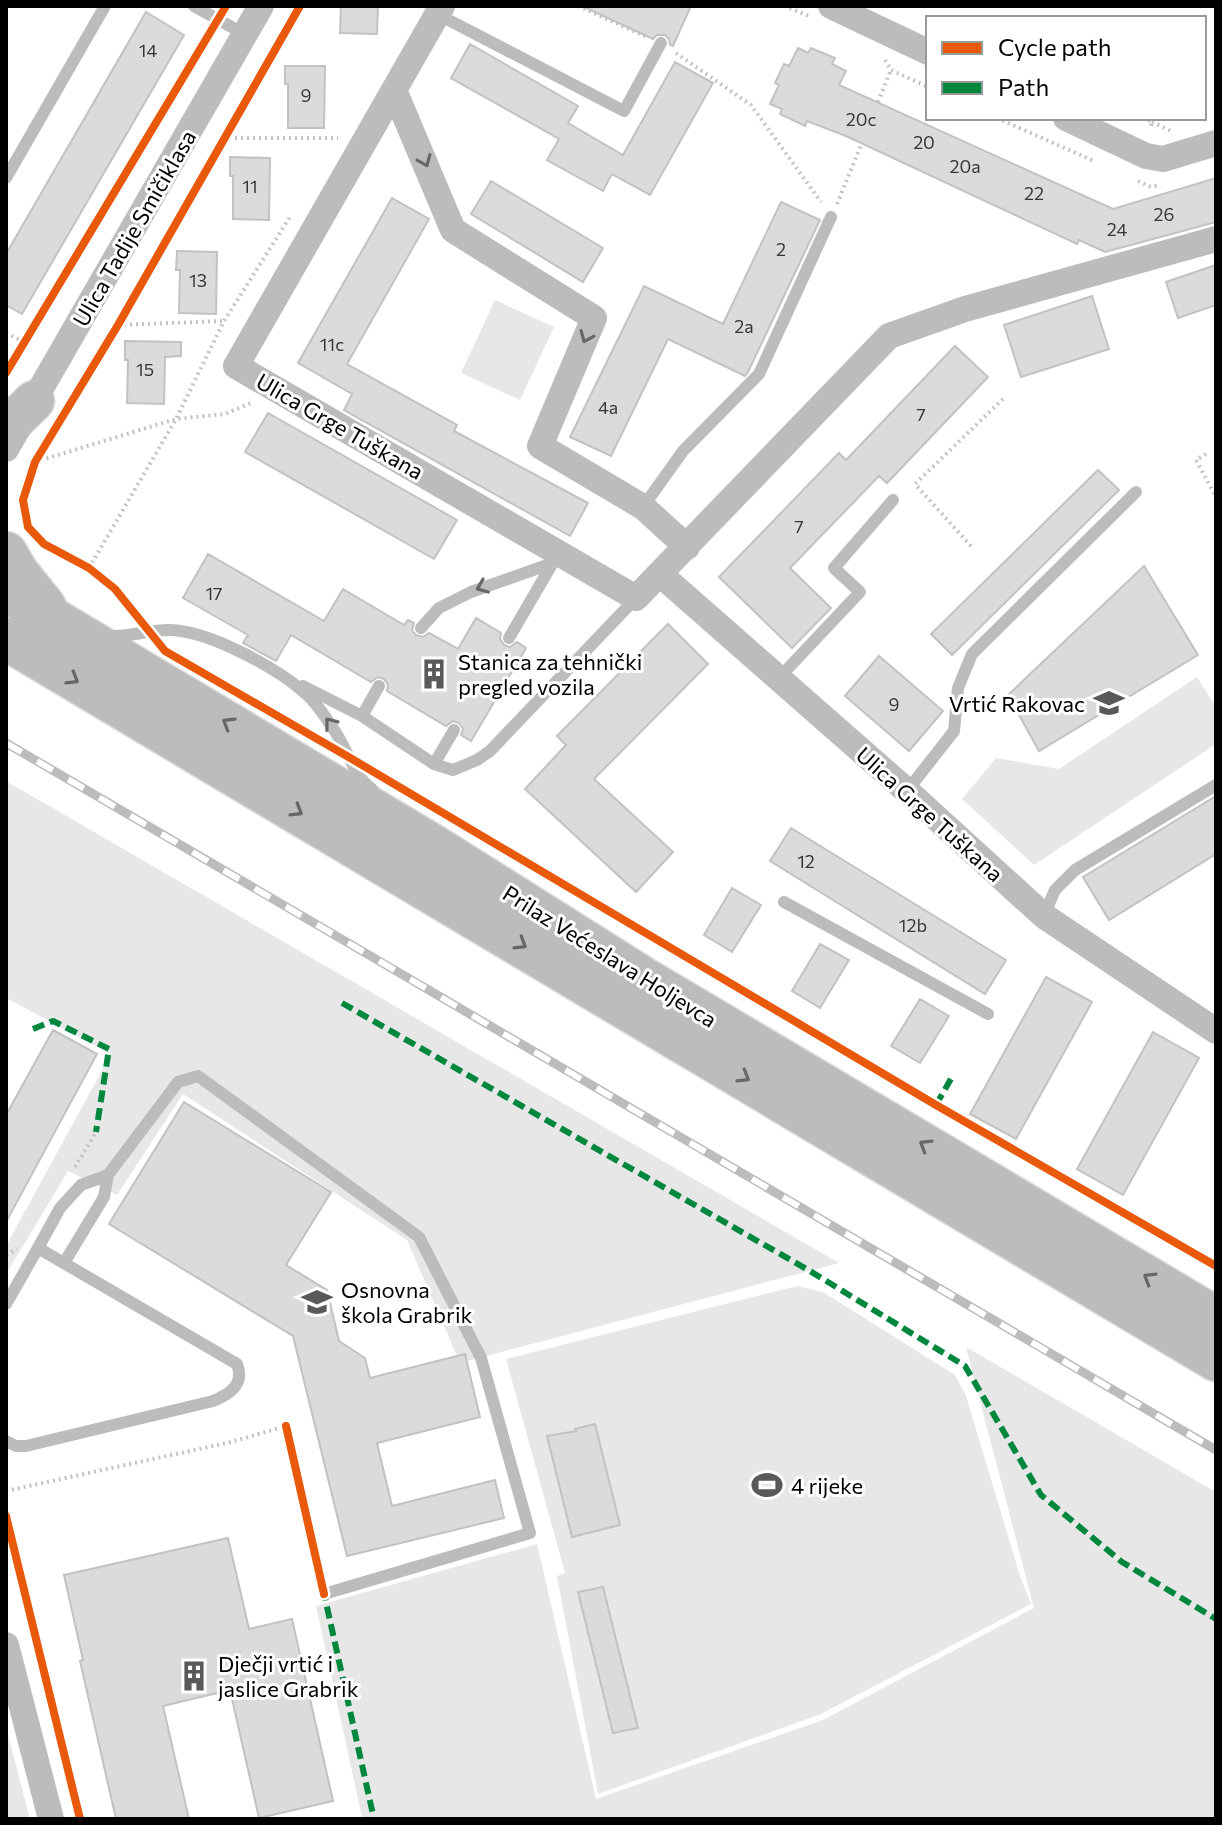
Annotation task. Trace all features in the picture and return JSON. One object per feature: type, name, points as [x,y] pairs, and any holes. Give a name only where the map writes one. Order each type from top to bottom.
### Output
[{"type":"highway","points":[[6,553],[34,594],[66,627]]},
{"type":"highway","name":"Prilaz Većeslava Holjevca","points":[[6,591],[422,830],[643,978],[1216,1318]]},
{"type":"highway","name":"Prilaz Većeslava Holjevca","points":[[9,642],[475,916],[1216,1360]]},
{"type":"street","name":"Ulica Tadije Smičiklasa","points":[[6,449],[20,415],[261,6]]},
{"type":"street","name":"Ulica Grge Tuškana","points":[[439,10],[236,366],[556,558],[636,598]]},
{"type":"street","points":[[823,12],[926,51]]},
{"type":"street","points":[[394,90],[453,230],[594,318],[540,446],[643,507],[687,547]]},
{"type":"street","points":[[1070,120],[1146,156],[1163,159],[1216,143]]},
{"type":"street","points":[[636,598],[889,336],[965,309],[1216,239]]},
{"type":"street","name":"Ulica Grge Tuškana","points":[[661,575],[1044,916],[1216,1031]]},
{"type":"street","points":[[6,1645],[51,1819]]},
{"type":"lane","points":[[6,178],[105,6]]},
{"type":"lane","points":[[194,6],[244,34]]},
{"type":"lane","points":[[439,10],[624,111],[661,43]]},
{"type":"lane","points":[[643,507],[683,451],[759,374],[831,217]]},
{"type":"lane","points":[[907,791],[954,731],[958,688],[972,654],[1136,492]]},
{"type":"lane","points":[[778,679],[860,592],[834,568],[893,500]]},
{"type":"lane","points":[[421,628],[439,608],[556,558]]},
{"type":"lane","points":[[509,638],[556,558]]},
{"type":"lane","points":[[66,627],[112,637],[170,630],[219,642],[362,716],[434,764],[453,770],[490,751],[636,598]]},
{"type":"lane","points":[[289,680],[308,695],[340,737],[367,785],[380,793]]},
{"type":"lane","points":[[362,716],[379,686]]},
{"type":"lane","points":[[434,764],[454,730]]},
{"type":"lane","points":[[1044,916],[1055,890],[1075,870],[1216,785]]},
{"type":"lane","points":[[784,902],[988,1014]]},
{"type":"lane","points":[[64,1263],[104,1197],[108,1175],[178,1082],[198,1076],[419,1237],[481,1358],[530,1533],[324,1594]]},
{"type":"lane","points":[[6,1304],[60,1208],[81,1185],[108,1175]]},
{"type":"lane","points":[[6,1441],[16,1446],[26,1446],[213,1401],[230,1394],[239,1383],[237,1364],[38,1248]]},
{"type":"path","points":[[784,6],[823,12]]},
{"type":"path","points":[[878,102],[891,70]]},
{"type":"path","points":[[751,105],[831,217]]},
{"type":"path","points":[[215,151],[230,125]]},
{"type":"path","points":[[223,138],[340,138]]},
{"type":"path","points":[[831,217],[862,143]]},
{"type":"path","points":[[110,337],[125,311]]},
{"type":"path","points":[[118,325],[224,321]]},
{"type":"path","points":[[18,351],[32,329]]},
{"type":"path","points":[[6,333],[24,342]]},
{"type":"path","points":[[35,462],[176,419],[225,414],[279,391]]},
{"type":"path","points":[[971,546],[915,484],[1003,399]]},
{"type":"path","points":[[31,475],[42,450]]},
{"type":"path","points":[[1206,454],[1196,460],[1216,497]]},
{"type":"path","points":[[78,562],[97,575]]},
{"type":"path","points":[[6,1491],[231,1442],[286,1426]]},
{"type":"shaded area","points":[[495,300],[554,327],[520,400],[461,373]]},
{"type":"shaded area","points":[[1197,677],[1216,707],[1216,744],[1034,865],[962,799],[996,758],[1059,769]]},
{"type":"shaded area","points":[[6,781],[839,1263],[460,1363],[407,1240],[183,1094],[117,1195],[68,1171],[6,1274],[6,1246],[111,1054],[6,998]]},
{"type":"shaded area","name":"4 rijeke","points":[[797,1286],[823,1292],[955,1375],[966,1396],[1031,1604],[821,1714],[598,1794],[557,1576],[565,1573],[506,1359]]},
{"type":"shaded area","points":[[966,1347],[1216,1492],[1216,1819],[357,1819],[362,1817],[316,1606],[537,1544],[596,1799],[823,1720],[1034,1608]]},
{"type":"shaded area","points":[[6,1727],[30,1819],[6,1819]]},
{"type":"building","points":[[341,6],[378,6],[377,34],[340,33]]},
{"type":"building","points":[[582,6],[691,6],[673,46],[665,35],[657,35],[653,39]]},
{"type":"building","points":[[146,12],[184,35],[22,314],[6,305],[6,254]]},
{"type":"building","points":[[470,44],[578,106],[568,123],[623,155],[675,62],[713,83],[650,195],[612,174],[603,191],[547,160],[559,139],[451,78]]},
{"type":"building","points":[[798,48],[808,53],[811,48],[835,58],[832,64],[846,71],[839,85],[1113,209],[1216,178],[1216,222],[1105,252],[1079,240],[1077,244],[846,136],[807,121],[805,126],[780,114],[782,109],[770,104],[779,85],[775,83],[784,64],[789,66]]},
{"type":"building","points":[[285,66],[325,66],[324,128],[288,128]]},
{"type":"building","points":[[230,157],[270,158],[269,220],[233,219]]},
{"type":"building","points":[[491,181],[603,248],[583,282],[471,214]]},
{"type":"building","points":[[392,198],[429,219],[347,364],[457,425],[454,431],[588,503],[570,536],[344,410],[352,394],[298,363]]},
{"type":"building","points":[[781,202],[820,220],[745,376],[668,339],[611,456],[570,437],[644,286],[723,324]]},
{"type":"building","points":[[177,251],[217,252],[216,314],[179,313]]},
{"type":"building","points":[[1216,265],[1216,305],[1178,318],[1166,282]]},
{"type":"building","points":[[1092,296],[1109,349],[1021,377],[1004,325]]},
{"type":"building","points":[[125,341],[181,342],[181,356],[165,357],[164,404],[127,403]]},
{"type":"building","points":[[955,346],[988,377],[887,483],[879,476],[790,568],[831,608],[792,648],[719,577],[839,453],[846,460]]},
{"type":"building","points":[[268,413],[457,520],[434,559],[245,452]]},
{"type":"building","points":[[1098,470],[1119,490],[952,655],[931,634]]},
{"type":"building","name":"Stanica za tehnički pregled vozila","points":[[208,554],[324,621],[343,589],[404,625],[408,620],[414,623],[412,630],[416,635],[423,637],[429,633],[458,649],[476,618],[501,633],[500,639],[504,645],[510,647],[517,642],[526,648],[471,741],[461,735],[463,729],[459,723],[453,721],[446,726],[387,691],[388,685],[384,679],[378,677],[371,682],[291,635],[276,661],[243,643],[248,635],[183,598]]},
{"type":"building","points":[[1144,566],[1198,655],[1039,751],[1008,695]]},
{"type":"building","points":[[668,624],[708,664],[594,779],[673,852],[636,892],[525,789],[566,745],[557,736]]},
{"type":"building","points":[[879,656],[943,711],[909,751],[845,696]]},
{"type":"building","points":[[1216,796],[1216,854],[1109,920],[1083,877]]},
{"type":"building","points":[[791,828],[1006,960],[985,994],[770,861]]},
{"type":"building","points":[[732,888],[761,905],[732,952],[704,935]]},
{"type":"building","points":[[820,944],[849,960],[820,1008],[792,991]]},
{"type":"building","points":[[1046,977],[1092,1002],[1016,1139],[970,1114]]},
{"type":"building","points":[[920,999],[949,1016],[920,1063],[891,1046]]},
{"type":"building","points":[[53,1030],[97,1054],[6,1222],[6,1115]]},
{"type":"building","points":[[1153,1032],[1199,1058],[1123,1195],[1077,1169]]},
{"type":"building","points":[[184,1102],[331,1192],[286,1265],[327,1290],[339,1341],[365,1358],[370,1378],[465,1354],[480,1417],[377,1443],[392,1506],[495,1480],[504,1518],[347,1556],[293,1336],[109,1224]]},
{"type":"building","points":[[595,1424],[620,1525],[572,1537],[547,1436]]},
{"type":"building","name":"Dječji vrtić i jaslice Grabrik","points":[[228,1538],[249,1629],[292,1619],[333,1801],[259,1818],[230,1690],[163,1706],[189,1819],[116,1819],[64,1575]]},
{"type":"building","points":[[603,1587],[638,1728],[613,1733],[578,1592]]},
{"type":"railway","points":[[6,743],[1216,1450]]},
{"type":"marked path","points":[[342,1003],[810,1271],[965,1366],[1041,1495],[1122,1562],[1216,1619]]},
{"type":"marked path","points":[[33,1029],[53,1021],[109,1049],[96,1132]]},
{"type":"marked path","points":[[936,1105],[952,1077]]},
{"type":"marked path","points":[[323,1589],[374,1819]]},
{"type":"cycle path","points":[[6,373],[226,6]]},
{"type":"cycle path","points":[[300,6],[118,325],[35,462],[23,500],[28,527],[44,544],[89,568],[115,589],[165,651],[936,1105],[1216,1266]]},
{"type":"cycle path","points":[[286,1426],[324,1594]]},
{"type":"cycle path","points":[[6,1516],[80,1819]]},
{"type":"place","name":"Stanica za tehnički pregled vozila","points":[[434,674]]},
{"type":"place","name":"Vrtić Rakovac","points":[[1109,703]]},
{"type":"place","name":"Osnovna škola Grabrik","points":[[317,1302]]},
{"type":"place","name":"4 rijeke","points":[[767,1485]]},
{"type":"place","name":"Dječji vrtić i jaslice Grabrik","points":[[194,1676]]}]
